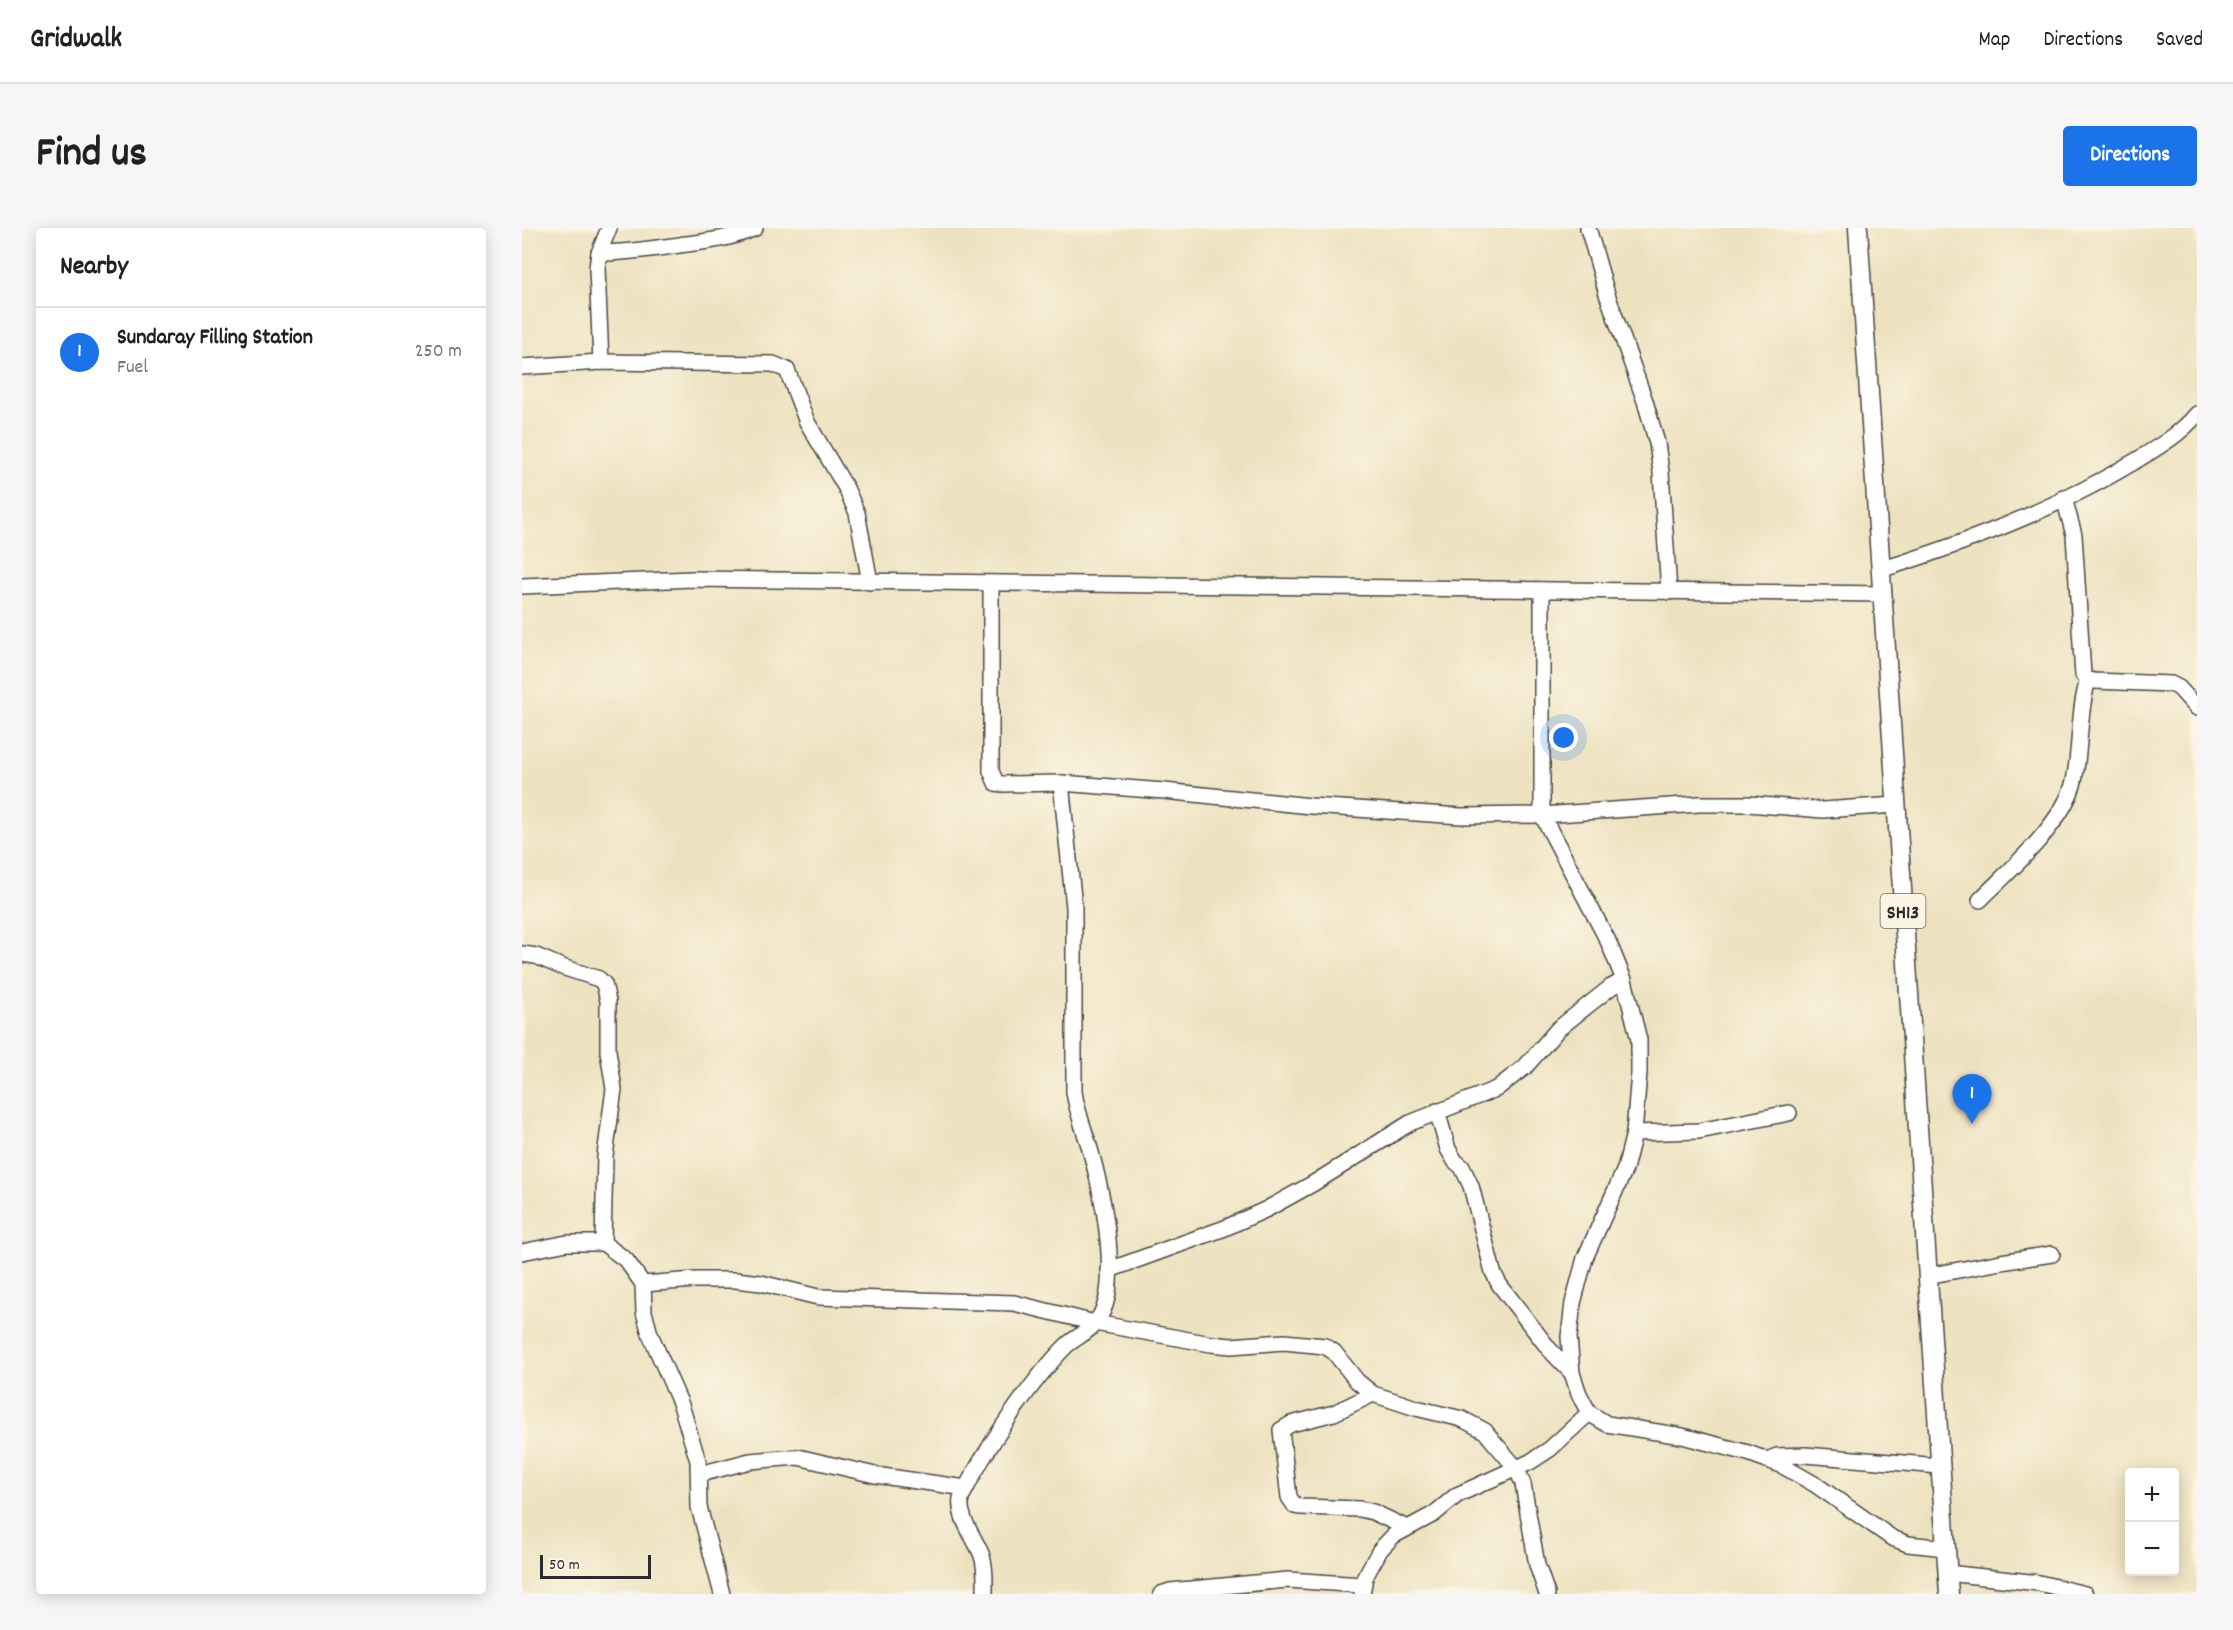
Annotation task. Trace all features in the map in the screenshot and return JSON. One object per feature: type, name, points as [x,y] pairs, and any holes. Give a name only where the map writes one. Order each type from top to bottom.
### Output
[{"type":"main road","name":"SH13","points":[[1858,228],[1949,1594]]},
{"type":"street","points":[[601,362],[597,268],[599,254],[609,228]]},
{"type":"street","points":[[599,254],[717,240],[743,234],[755,228]]},
{"type":"street","points":[[1588,228],[1607,294],[1645,401],[1657,443],[1669,592]]},
{"type":"street","points":[[522,367],[601,362],[773,364],[787,370],[807,422],[846,488],[857,513],[870,582]]},
{"type":"street","points":[[1881,570],[1985,535],[2104,479],[2173,437],[2197,414]]},
{"type":"street","points":[[2064,498],[2074,535],[2078,568],[2083,675],[2088,680],[2170,684],[2179,688],[2197,708]]},
{"type":"street","points":[[522,586],[692,579],[1882,594]]},
{"type":"street","points":[[991,584],[992,777],[996,783],[1061,783],[1461,816],[1542,815],[1699,804],[1748,804],[1823,810],[1896,805]]},
{"type":"street","points":[[1542,590],[1542,815],[1608,941],[1624,980],[1639,1040],[1634,1133],[1625,1169],[1585,1258],[1573,1303],[1569,1337],[1572,1373],[1579,1394],[1589,1413],[1607,1424],[1682,1436],[1748,1453],[1781,1465],[1816,1485],[1892,1538],[1908,1544],[1946,1548]]},
{"type":"street","points":[[1980,900],[2027,853],[2065,802],[2075,774],[2083,697],[2088,680]]},
{"type":"street","points":[[985,1594],[982,1558],[960,1507],[966,1488],[1005,1425],[1036,1382],[1068,1345],[1095,1323],[1107,1297],[1109,1270],[1102,1196],[1090,1148],[1079,1118],[1074,1092],[1074,907],[1061,783]]},
{"type":"street","points":[[522,954],[537,956],[562,968],[599,979],[606,992],[608,1051],[614,1089],[605,1155],[603,1243]]},
{"type":"street","points":[[1109,1270],[1225,1228],[1268,1209],[1314,1183],[1394,1132],[1437,1111],[1496,1089],[1525,1067],[1558,1029],[1611,987],[1624,980]]},
{"type":"street","points":[[1437,1111],[1448,1149],[1455,1161],[1462,1167],[1471,1186],[1498,1284],[1549,1349],[1572,1373]]},
{"type":"street","points":[[1634,1133],[1699,1131],[1789,1113]]},
{"type":"street","points":[[522,1252],[567,1243],[603,1243],[626,1260],[643,1284],[644,1312],[650,1334],[681,1406],[698,1461],[699,1507],[723,1594]]},
{"type":"street","points":[[1928,1276],[2052,1254]]},
{"type":"street","points":[[643,1284],[736,1280],[761,1283],[818,1297],[1014,1303],[1095,1323],[1211,1344],[1231,1346],[1284,1342],[1324,1346],[1334,1352],[1357,1381],[1373,1394],[1416,1408],[1462,1419],[1485,1431],[1517,1469],[1527,1498],[1537,1565],[1547,1594]]},
{"type":"street","points":[[1373,1394],[1334,1413],[1285,1426],[1281,1430],[1289,1497],[1296,1506],[1360,1509],[1373,1512],[1407,1528]]},
{"type":"street","points":[[1161,1594],[1201,1587],[1288,1580],[1362,1590],[1380,1550],[1394,1536],[1434,1514],[1458,1495],[1517,1469],[1550,1449],[1589,1413]]},
{"type":"street","points":[[1767,1460],[1777,1456],[1805,1455],[1940,1466]]},
{"type":"street","points":[[700,1474],[750,1461],[798,1457],[874,1475],[966,1488]]},
{"type":"street","points":[[1947,1573],[2038,1583],[2085,1594]]},
{"type":"place","name":"Sundaray Filling Station","points":[[1972,1124]]}]
